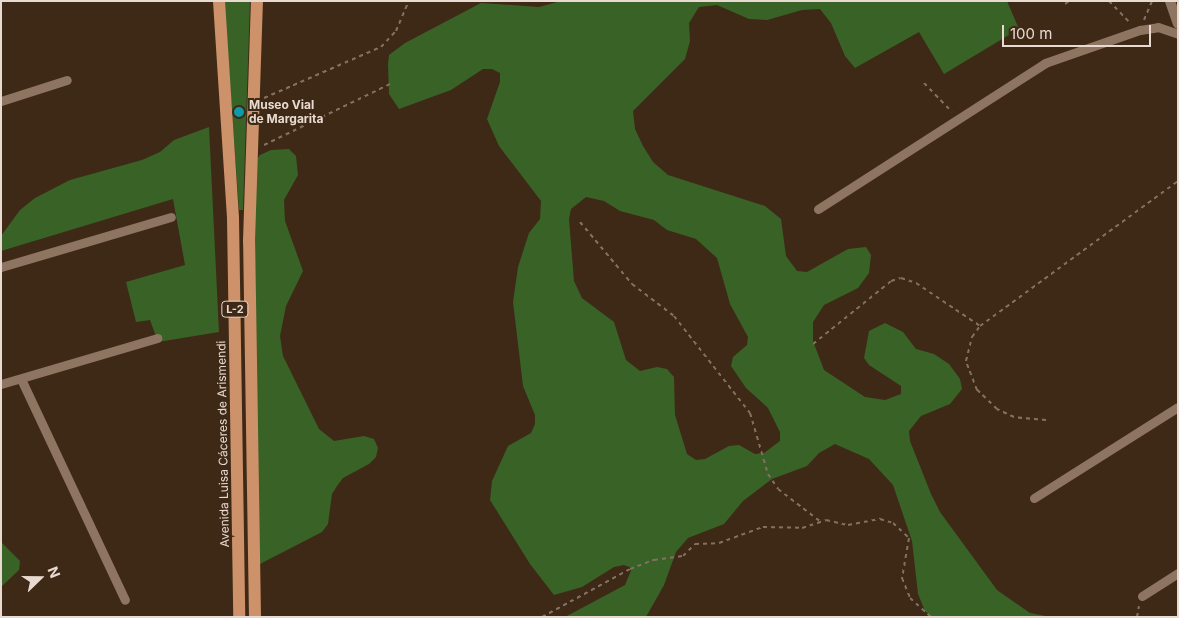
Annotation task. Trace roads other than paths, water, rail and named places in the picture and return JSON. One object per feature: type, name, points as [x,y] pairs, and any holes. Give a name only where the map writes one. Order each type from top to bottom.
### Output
[{"type":"main road","name":"Avenida Luisa Cáceres de Arismendi","points":[[220,1],[233,209],[239,617]]},
{"type":"main road","name":"L-2","points":[[255,617],[249,241],[257,1]]},
{"type":"street","points":[[1170,1],[1178,24]]},
{"type":"street","points":[[818,209],[1045,63],[1140,30],[1158,27],[1178,34]]},
{"type":"street","points":[[1,101],[67,80]]},
{"type":"street","points":[[1,267],[171,217]]},
{"type":"street","points":[[1,384],[157,338]]},
{"type":"street","points":[[21,379],[125,600]]},
{"type":"street","points":[[1034,498],[1178,407]]},
{"type":"street","points":[[1142,596],[1178,573]]},
{"type":"place","name":"Museo Vial de Margarita","points":[[239,112]]}]
